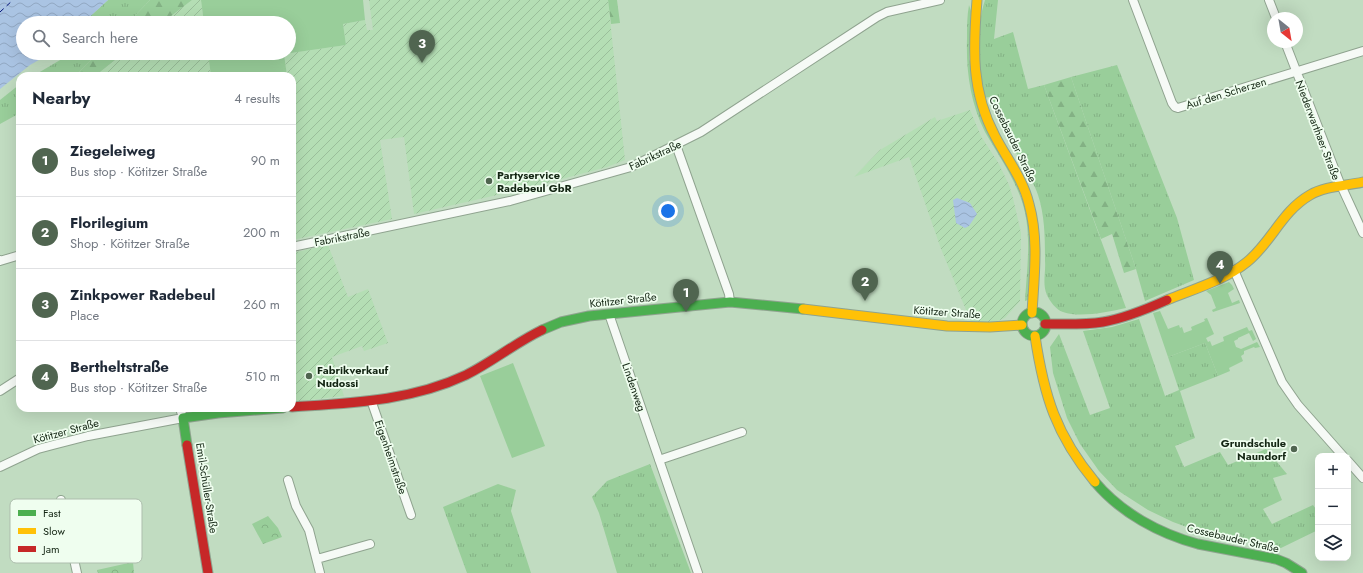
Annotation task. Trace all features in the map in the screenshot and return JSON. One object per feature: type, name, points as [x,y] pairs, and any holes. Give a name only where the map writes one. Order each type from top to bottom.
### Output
[{"type":"street","name":"Fabrikstraße","points":[[296,247],[483,206],[568,185],[631,167],[701,132],[877,17],[887,12],[940,0]]},
{"type":"street","name":"Cossebauder Straße","points":[[977,0],[973,53],[978,93],[996,136],[1017,171],[1025,189],[1033,220],[1034,257],[1032,313]]},
{"type":"street","name":"Auf den Scherzen","points":[[1133,0],[1172,103],[1175,107],[1178,108],[1296,72]]},
{"type":"street","points":[[1269,0],[1274,12]]},
{"type":"street","name":"Niederwarthaer Straße","points":[[1287,48],[1341,187],[1363,232]]},
{"type":"street","name":"Niederwarthaer Straße","points":[[1296,72],[1363,51]]},
{"type":"street","points":[[676,145],[729,294],[730,302]]},
{"type":"street","points":[[1045,324],[1079,324],[1111,320],[1163,302],[1222,277],[1247,262],[1262,248],[1285,216],[1296,204],[1318,192],[1363,182]]},
{"type":"street","points":[[0,260],[16,256]]},
{"type":"street","points":[[1234,270],[1282,382],[1298,405],[1340,453]]},
{"type":"street","name":"Kötitzer Straße","points":[[296,407],[390,399],[410,395],[452,382],[478,369],[532,335],[546,328],[568,320],[608,314],[730,302],[947,326],[990,327],[1022,325]]},
{"type":"street","points":[[1032,313],[1041,315],[1044,318],[1045,324],[1041,333],[1035,336],[1027,334],[1022,325],[1023,318],[1027,314],[1032,313]]},
{"type":"street","name":"Lindenweg","points":[[608,314],[698,573]]},
{"type":"street","name":"Cossebauder Straße","points":[[1035,336],[1041,374],[1051,409],[1058,426],[1077,461],[1087,474],[1121,508],[1145,523],[1170,535],[1202,544],[1276,559],[1286,563],[1302,573]]},
{"type":"street","points":[[0,391],[16,381]]},
{"type":"street","name":"Eigenheimstraße","points":[[371,400],[411,514]]},
{"type":"street","name":"Emil-Schüller-Straße","points":[[181,412],[208,573]]},
{"type":"street","name":"Kötitzer Straße","points":[[0,467],[38,449],[88,436],[183,418],[231,412]]},
{"type":"street","points":[[659,460],[742,432]]},
{"type":"street","points":[[1351,464],[1363,478]]},
{"type":"street","points":[[288,480],[296,506],[309,530],[318,559],[320,573]]},
{"type":"street","points":[[318,559],[370,544]]},
{"type":"street","points":[[75,563],[77,573]]},
{"type":"shaded area","points":[[192,0],[201,0],[203,16],[171,16]]},
{"type":"shaded area","points":[[369,0],[608,0],[625,160],[607,167],[528,188],[414,214],[404,137],[380,140],[392,219],[296,239],[296,72],[286,72],[285,60],[296,60],[296,52],[346,45],[343,24],[365,20],[367,30],[373,30]]},
{"type":"shaded area","points":[[116,60],[209,60],[210,72],[100,72]]},
{"type":"shaded area","points":[[970,110],[981,136],[999,164],[1009,185],[1021,233],[1020,301],[1005,318],[995,322],[971,322],[941,249],[909,157],[854,177],[880,150],[935,117],[937,121]]},
{"type":"shaded area","points":[[328,245],[348,297],[368,289],[388,343],[364,351],[362,346],[332,357],[344,396],[296,402],[296,252]]},
{"type":"green space","points":[[108,0],[150,0],[135,16],[90,16]]},
{"type":"green space","points":[[150,0],[192,0],[171,16],[135,16]]},
{"type":"green space","points":[[201,0],[363,0],[365,20],[343,24],[346,45],[296,52],[296,16],[203,16]]},
{"type":"green space","points":[[608,0],[617,0],[620,23],[611,24]]},
{"type":"green space","points":[[985,0],[998,0],[994,39],[1013,32],[1028,89],[1044,85],[1126,308],[1094,314],[1070,314],[1055,307],[1047,295],[1044,282],[1044,228],[1038,195],[1000,123],[989,97],[984,98],[981,87],[978,49],[980,23]]},
{"type":"green space","points":[[969,5],[971,11],[969,59],[1027,212],[1031,245],[1028,300],[1025,301],[1028,261],[1027,221],[1020,196],[1008,171],[985,132],[972,98],[967,62],[967,25]]},
{"type":"green space","points":[[60,60],[91,60],[79,72],[40,72]]},
{"type":"green space","points":[[91,60],[115,60],[100,72],[79,72]]},
{"type":"green space","points":[[209,60],[285,60],[286,72],[210,72]]},
{"type":"green space","points":[[1117,65],[1177,218],[1194,280],[1145,301],[1136,269],[1071,77]]},
{"type":"green space","points":[[1071,77],[1136,269],[1124,273],[1112,234],[1101,239],[1044,85]]},
{"type":"green space","points":[[16,87],[16,115],[0,124],[0,100]]},
{"type":"green space","points":[[1229,282],[1234,289],[1228,293],[1232,303],[1239,300],[1240,303],[1213,312],[1212,310],[1216,308],[1211,295],[1206,291]]},
{"type":"green space","points":[[1160,311],[1168,329],[1179,325],[1180,328],[1182,327],[1184,333],[1192,330],[1191,327],[1205,321],[1204,319],[1207,318],[1214,334],[1206,338],[1208,342],[1210,341],[1212,346],[1224,341],[1223,337],[1247,327],[1249,331],[1252,330],[1256,339],[1253,341],[1249,333],[1234,341],[1236,347],[1241,349],[1257,342],[1260,347],[1254,347],[1244,351],[1244,354],[1241,356],[1243,361],[1229,368],[1230,371],[1218,376],[1205,343],[1168,357],[1153,313]]},
{"type":"green space","points":[[1139,319],[1165,396],[1179,390],[1168,357],[1205,343],[1218,376],[1180,391],[1195,438],[1175,446],[1184,467],[1220,452],[1228,465],[1266,449],[1287,474],[1273,478],[1282,500],[1263,509],[1272,524],[1313,505],[1315,508],[1315,531],[1281,548],[1206,534],[1173,522],[1148,510],[1117,490],[1099,471],[1080,444],[1067,418],[1053,373],[1050,347],[1059,334],[1090,415],[1110,408],[1083,331],[1112,327]]},
{"type":"green space","points":[[513,363],[545,446],[512,458],[480,376]]},
{"type":"green space","points":[[650,464],[691,573],[617,573],[599,513],[592,497],[607,481]]},
{"type":"green space","points":[[498,484],[516,490],[511,511],[531,573],[467,573],[443,507]]},
{"type":"green space","points":[[268,516],[278,528],[282,537],[263,544],[252,524]]},
{"type":"green space","points":[[133,563],[134,573],[98,573],[97,570]]},
{"type":"water","points":[[0,0],[108,0],[91,16],[16,16],[16,60],[39,60],[21,72],[16,72],[16,76],[0,89]]},
{"type":"water","points":[[957,198],[970,203],[977,214],[969,226],[965,228],[956,223],[953,200]]},
{"type":"ferry route","points":[[0,12],[13,0]]},
{"type":"traffic: fast","points":[[542,330],[561,322],[589,316],[730,302],[803,309]]},
{"type":"traffic: fast","points":[[1034,312],[1042,316],[1046,324],[1042,332],[1034,336],[1026,332],[1022,324],[1026,316],[1034,312]]},
{"type":"traffic: fast","points":[[187,445],[183,418],[231,412]]},
{"type":"traffic: fast","points":[[1095,482],[1105,493],[1129,513],[1156,528],[1184,540],[1198,544],[1276,559],[1286,563],[1302,573]]},
{"type":"traffic: slow","points":[[977,0],[975,53],[978,86],[982,103],[987,119],[995,136],[1023,186],[1032,217],[1035,244],[1035,272],[1032,313]]},
{"type":"traffic: slow","points":[[1167,300],[1209,284],[1229,274],[1247,262],[1263,246],[1284,218],[1300,202],[1310,195],[1329,188],[1363,182]]},
{"type":"traffic: slow","points":[[803,309],[947,326],[990,327],[1022,325]]},
{"type":"traffic: slow","points":[[1035,336],[1043,378],[1054,414],[1070,448],[1095,482]]},
{"type":"traffic: jam","points":[[1045,324],[1081,324],[1103,322],[1128,316],[1167,300]]},
{"type":"traffic: jam","points":[[296,407],[380,399],[445,384],[466,375],[542,330]]},
{"type":"traffic: jam","points":[[187,445],[208,573]]},
{"type":"place","name":"Zinkpower Radebeul","points":[[422,63]]},
{"type":"place","name":"Partyservice Radebeul GbR","points":[[489,181]]},
{"type":"place","name":"Bertheltstraße","points":[[1220,284]]},
{"type":"place","name":"Florilegium","points":[[865,301]]},
{"type":"place","name":"Ziegeleiweg","points":[[686,312]]},
{"type":"place","name":"Fabrikverkauf Nudossi","points":[[309,376]]},
{"type":"place","name":"Grundschule Naundorf","points":[[1294,449]]}]
